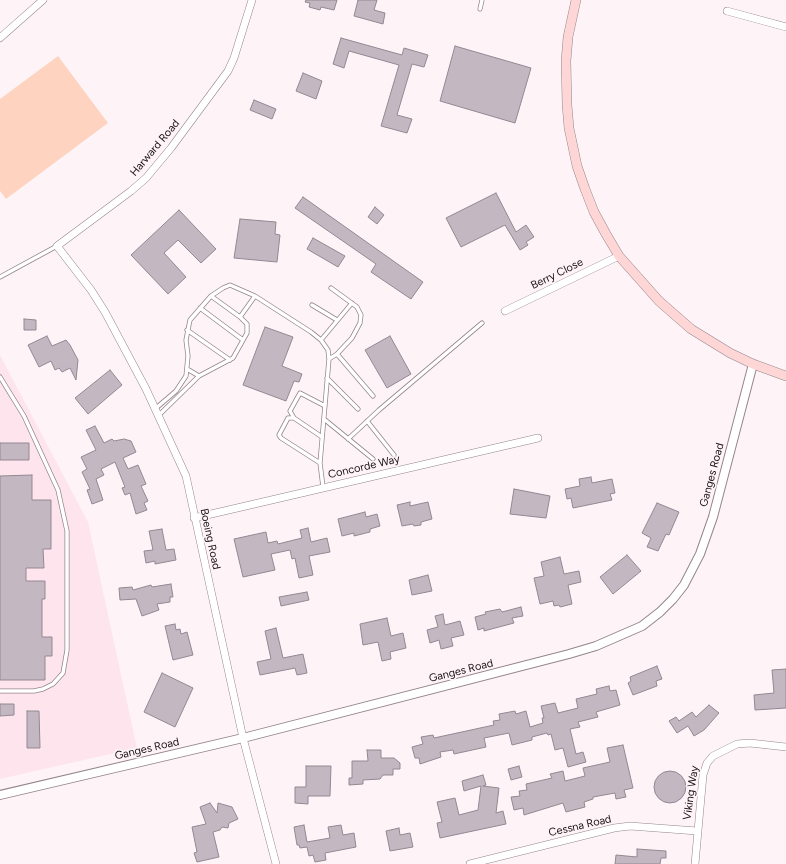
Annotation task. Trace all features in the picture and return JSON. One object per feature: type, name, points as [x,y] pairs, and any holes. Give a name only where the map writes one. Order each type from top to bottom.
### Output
[{"type":"main road","points":[[576,0],[568,37],[566,61],[569,128],[577,166],[594,212],[619,256],[659,301],[691,329],[730,353],[753,364],[786,376]]},
{"type":"street","points":[[0,38],[43,0]]},
{"type":"street","name":"Harward Road","points":[[57,246],[131,191],[146,178],[175,142],[228,71],[234,58],[252,0]]},
{"type":"street","points":[[727,11],[786,27]]},
{"type":"street","name":"Boeing Road","points":[[57,246],[91,290],[105,312],[155,409],[186,476],[243,738],[276,864]]},
{"type":"street","name":"Berry Close","points":[[505,311],[619,256]]},
{"type":"street","name":"Ganges Road","points":[[0,795],[243,738],[569,654],[596,646],[642,626],[660,612],[673,599],[684,585],[700,554],[713,516],[753,364]]},
{"type":"street","name":"Concorde Way","points":[[194,518],[538,438]]},
{"type":"street","name":"Viking Way","points":[[695,864],[703,775],[707,763],[713,756],[737,744],[750,743],[786,747]]},
{"type":"street","name":"Cessna Road","points":[[472,864],[614,828],[630,826],[697,831]]},
{"type":"lane","points":[[480,9],[482,0]]},
{"type":"lane","name":"Harward Road","points":[[0,277],[57,246]]},
{"type":"lane","points":[[155,409],[176,391],[186,376],[188,369],[187,330],[190,320],[200,308],[211,296],[230,285],[255,296],[321,340],[328,350],[329,359],[320,463],[323,487]]},
{"type":"lane","points":[[329,359],[337,354],[352,338],[360,323],[361,315],[357,307],[331,288]]},
{"type":"lane","points":[[158,416],[199,376],[230,360],[243,340],[248,328],[240,316],[211,296]]},
{"type":"lane","points":[[240,316],[255,296]]},
{"type":"lane","points":[[321,340],[352,303]]},
{"type":"lane","points":[[312,305],[337,320]]},
{"type":"lane","points":[[200,308],[243,340]]},
{"type":"lane","points":[[348,438],[482,323]]},
{"type":"lane","points":[[187,330],[230,360]]},
{"type":"lane","points":[[337,354],[373,396]]},
{"type":"lane","points":[[188,369],[199,376]]},
{"type":"lane","points":[[0,378],[24,416],[58,490],[67,531],[67,650],[62,673],[53,684],[43,689],[34,691],[0,691]]},
{"type":"lane","points":[[327,378],[358,408]]},
{"type":"lane","points":[[322,437],[294,418],[290,412],[300,393],[325,406]]},
{"type":"lane","points":[[294,418],[288,418],[280,437],[320,463]]},
{"type":"lane","points":[[324,419],[373,459]]},
{"type":"lane","points":[[368,421],[394,455]]},
{"type":"shaded area","points":[[58,56],[108,123],[6,199],[0,191],[0,99]]},
{"type":"shaded area","points":[[0,355],[88,522],[137,748],[0,779]]},
{"type":"building","points":[[306,0],[337,0],[334,10],[321,7],[320,10],[309,7],[310,3],[305,2]]},
{"type":"building","points":[[358,0],[377,0],[374,10],[385,13],[383,24],[354,16]]},
{"type":"building","points":[[341,38],[402,55],[404,48],[428,55],[424,67],[412,64],[397,115],[412,119],[407,133],[381,126],[399,65],[349,51],[344,68],[333,64]]},
{"type":"building","points":[[455,46],[531,68],[515,123],[440,101]]},
{"type":"building","points":[[303,73],[322,81],[316,99],[296,91]]},
{"type":"building","points":[[254,100],[276,109],[272,119],[250,110]]},
{"type":"building","points":[[496,193],[516,232],[526,225],[534,237],[526,242],[528,245],[520,250],[505,225],[461,247],[446,218]]},
{"type":"building","points":[[303,197],[423,282],[411,299],[371,272],[376,264],[295,208]]},
{"type":"building","points":[[375,207],[384,215],[377,224],[368,217]]},
{"type":"building","points":[[179,210],[216,249],[201,263],[178,240],[164,253],[186,277],[168,294],[131,255]]},
{"type":"building","points":[[240,219],[276,222],[275,234],[280,235],[277,262],[234,258]]},
{"type":"building","points":[[313,238],[345,256],[338,267],[307,249]]},
{"type":"building","points":[[24,319],[36,320],[36,330],[24,330]]},
{"type":"building","points":[[265,327],[293,337],[282,366],[302,374],[299,382],[294,381],[286,401],[243,385]]},
{"type":"building","points":[[47,336],[52,346],[66,340],[70,345],[78,360],[76,380],[70,368],[62,372],[59,368],[55,370],[51,361],[39,367],[28,345]]},
{"type":"building","points":[[390,336],[411,374],[387,388],[365,350]]},
{"type":"building","points":[[110,370],[122,385],[88,414],[75,398]]},
{"type":"building","points":[[95,426],[104,443],[112,439],[114,441],[124,439],[131,441],[136,452],[123,458],[128,469],[138,465],[146,484],[141,486],[148,501],[144,503],[147,510],[136,514],[130,493],[125,495],[122,488],[125,487],[115,462],[101,469],[104,475],[96,479],[103,500],[92,504],[87,490],[90,489],[82,472],[87,469],[81,457],[96,450],[86,430]]},
{"type":"building","points":[[0,443],[29,443],[29,460],[0,460]]},
{"type":"building","points":[[32,475],[32,500],[51,500],[51,549],[43,549],[44,568],[26,568],[26,581],[45,581],[45,599],[42,599],[42,637],[52,637],[52,656],[45,656],[45,680],[0,680],[0,476]]},
{"type":"building","points":[[591,477],[592,483],[612,479],[615,493],[610,494],[612,500],[573,508],[571,498],[567,499],[565,489],[580,486],[579,479]]},
{"type":"building","points":[[514,489],[550,496],[546,518],[510,514]]},
{"type":"building","points":[[410,502],[410,506],[428,502],[432,519],[421,522],[421,525],[414,526],[413,524],[402,526],[397,505]]},
{"type":"building","points":[[657,503],[679,512],[669,535],[666,534],[658,551],[647,547],[651,538],[642,533]]},
{"type":"building","points":[[365,512],[366,517],[377,514],[380,526],[370,529],[370,532],[354,536],[354,533],[342,536],[338,519]]},
{"type":"building","points":[[308,528],[311,542],[327,538],[330,552],[309,556],[313,575],[299,578],[295,558],[292,559],[290,550],[271,554],[275,570],[243,577],[234,539],[266,532],[268,543],[277,541],[278,544],[302,538],[300,530]]},
{"type":"building","points":[[162,529],[166,550],[174,549],[176,560],[155,564],[155,561],[146,563],[144,551],[153,550],[149,531]]},
{"type":"building","points":[[627,555],[641,571],[613,594],[600,577]]},
{"type":"building","points":[[560,557],[564,574],[579,571],[581,582],[568,585],[572,604],[560,607],[559,605],[554,606],[553,601],[540,604],[534,578],[544,576],[541,562]]},
{"type":"building","points":[[428,575],[432,591],[412,595],[409,580]]},
{"type":"building","points":[[171,584],[173,597],[170,597],[170,602],[157,604],[159,610],[142,616],[136,599],[120,600],[119,588],[132,587],[133,590],[151,585],[152,587]]},
{"type":"building","points":[[307,592],[309,600],[281,606],[279,597]]},
{"type":"building","points":[[521,607],[523,616],[512,618],[514,623],[484,631],[484,628],[478,630],[475,617],[486,614],[485,612],[500,609],[502,612]]},
{"type":"building","points":[[443,614],[445,625],[460,621],[464,635],[451,638],[453,646],[441,649],[439,640],[430,643],[427,630],[438,627],[435,616]]},
{"type":"building","points":[[387,618],[391,636],[403,633],[406,648],[390,652],[391,659],[382,661],[378,642],[363,645],[360,624]]},
{"type":"building","points":[[175,624],[176,630],[180,629],[181,634],[187,632],[193,655],[173,660],[165,626]]},
{"type":"building","points":[[276,628],[283,658],[303,654],[307,673],[297,675],[295,668],[260,675],[257,662],[271,659],[265,631]]},
{"type":"building","points":[[657,666],[662,679],[656,681],[657,686],[633,695],[628,683],[631,681],[630,677]]},
{"type":"building","points":[[786,669],[786,708],[755,710],[754,695],[774,693],[772,670]]},
{"type":"building","points":[[162,673],[193,688],[175,727],[144,712]]},
{"type":"building","points":[[609,686],[610,691],[616,690],[620,705],[596,712],[598,717],[578,722],[580,727],[570,729],[576,754],[583,752],[586,762],[568,767],[563,748],[555,750],[551,734],[548,735],[547,733],[532,737],[532,740],[512,745],[509,733],[484,738],[486,747],[454,754],[453,750],[440,752],[441,757],[420,764],[419,758],[415,758],[412,747],[423,744],[421,737],[433,735],[434,738],[494,725],[493,721],[500,720],[499,714],[515,711],[516,714],[526,711],[530,727],[543,723],[542,718],[544,718],[541,706],[555,703],[558,713],[578,708],[576,699],[597,694],[596,689]]},
{"type":"building","points":[[0,704],[14,704],[14,715],[0,716]]},
{"type":"building","points":[[709,705],[719,713],[704,730],[694,736],[688,726],[677,733],[669,721],[676,717],[679,721],[692,712],[696,717]]},
{"type":"building","points":[[27,711],[39,711],[40,748],[27,748]]},
{"type":"building","points":[[623,745],[633,788],[624,790],[626,797],[616,799],[615,793],[593,797],[593,799],[584,802],[585,807],[566,812],[563,803],[524,815],[523,808],[514,810],[511,797],[520,796],[519,791],[527,790],[526,784],[552,778],[550,774],[563,771],[565,781],[585,776],[583,768],[610,762],[607,748]]},
{"type":"building","points":[[367,750],[381,750],[381,758],[394,758],[400,763],[400,769],[393,769],[393,775],[383,775],[380,779],[363,780],[363,784],[349,785],[349,778],[352,778],[352,761],[368,761]]},
{"type":"building","points":[[306,766],[331,766],[330,796],[308,796],[308,804],[295,803],[295,787],[306,787]]},
{"type":"building","points":[[519,766],[522,777],[511,780],[508,769]]},
{"type":"building","points":[[670,771],[679,774],[683,778],[686,787],[683,796],[679,800],[670,803],[661,800],[657,796],[654,787],[657,778],[661,774]]},
{"type":"building","points":[[483,775],[486,785],[483,786],[499,788],[496,813],[503,811],[506,824],[440,838],[437,823],[442,822],[437,802],[455,798],[459,815],[478,810],[481,786],[464,791],[462,781]]},
{"type":"building","points":[[210,803],[217,813],[218,803],[232,807],[238,819],[229,823],[228,828],[222,827],[220,830],[213,832],[219,857],[197,862],[194,853],[197,852],[192,827],[206,824],[200,807]]},
{"type":"building","points":[[304,825],[307,842],[330,838],[328,827],[341,825],[343,835],[354,833],[356,847],[325,853],[326,860],[315,862],[313,855],[309,856],[307,847],[300,848],[299,845],[297,845],[294,827]]},
{"type":"building","points":[[399,828],[400,835],[410,833],[413,847],[390,851],[386,831]]},
{"type":"building","points":[[637,849],[666,851],[666,858],[661,858],[660,864],[615,864],[616,855],[637,857]]}]
